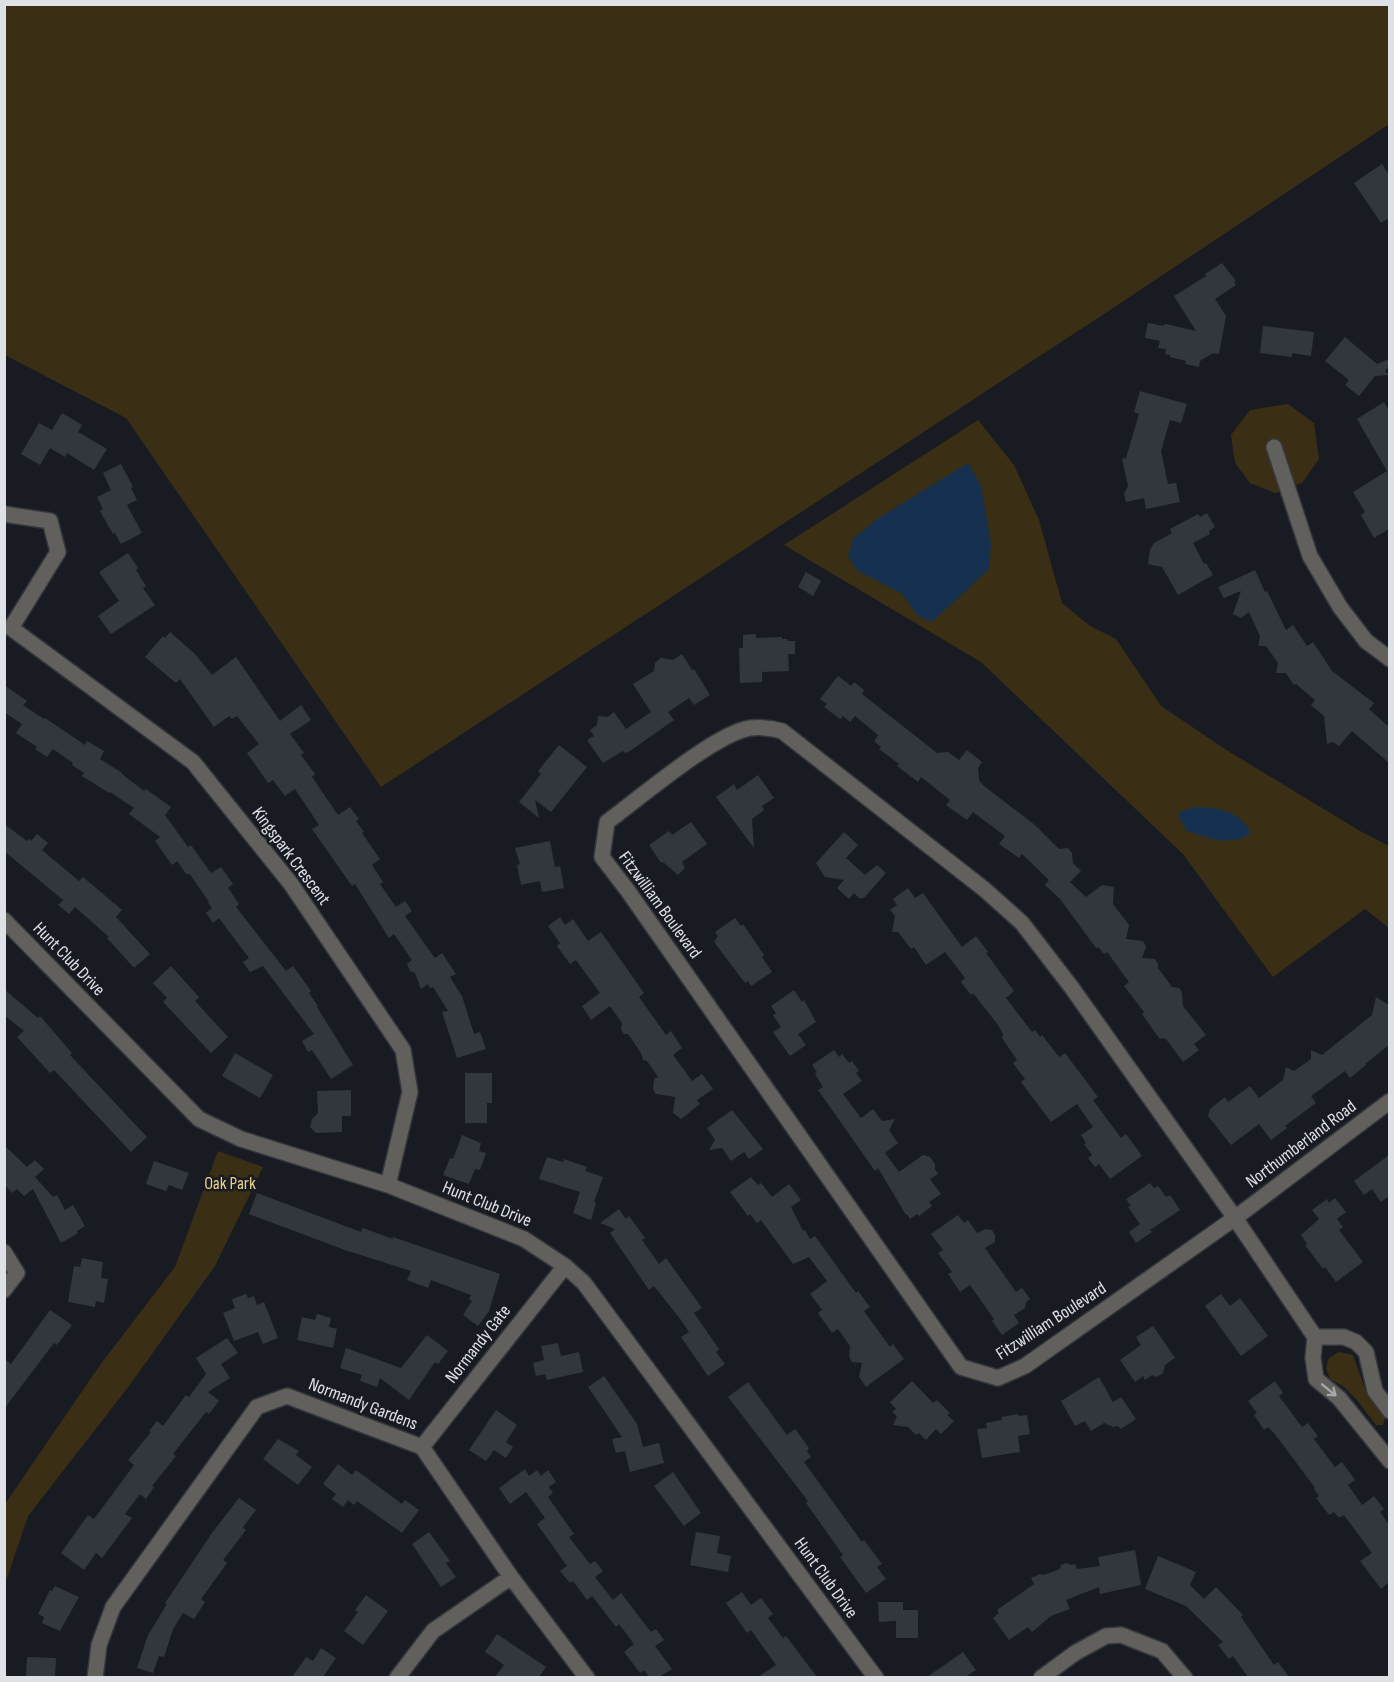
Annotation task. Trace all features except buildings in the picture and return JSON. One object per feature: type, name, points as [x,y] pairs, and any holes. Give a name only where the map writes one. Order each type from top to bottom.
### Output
[{"type":"street","points":[[1274,447],[1310,556],[1340,607],[1366,641],[1389,658]]},
{"type":"street","name":"Kingspark Crescent","points":[[4,514],[51,521],[58,552],[8,623],[194,762],[291,884],[403,1050],[410,1092],[388,1185]]},
{"type":"street","name":"Fitzwilliam Boulevard","points":[[1235,1218],[1025,1365],[998,1378],[961,1367],[602,857],[607,822],[720,741],[749,729],[771,727],[782,731],[984,889],[1022,923],[1072,988],[1235,1218],[1315,1337]]},
{"type":"street","name":"Hunt Club Drive","points":[[4,920],[199,1119],[241,1139],[388,1185],[524,1239],[565,1266],[584,1283],[876,1677]]},
{"type":"street","name":"Northumberland Road","points":[[1235,1218],[1389,1101]]},
{"type":"street","points":[[4,1252],[17,1273],[4,1290]]},
{"type":"street","name":"Normandy Gate","points":[[422,1447],[565,1266]]},
{"type":"street","points":[[1389,1411],[1375,1391],[1366,1352],[1356,1342],[1344,1336],[1315,1337],[1313,1359],[1316,1379],[1339,1398],[1389,1461]]},
{"type":"street","name":"Normandy Gardens","points":[[95,1677],[99,1645],[113,1608],[257,1407],[287,1396],[422,1447],[511,1577],[587,1677]]},
{"type":"street","points":[[397,1677],[433,1631],[511,1577]]},
{"type":"street","points":[[1041,1677],[1075,1653],[1106,1636],[1121,1635],[1162,1651],[1185,1677]]},
{"type":"green space","points":[[4,5],[1389,5],[1389,124],[1107,312],[381,787],[126,418],[5,355]]},
{"type":"green space","points":[[1288,404],[1314,423],[1319,459],[1302,483],[1275,493],[1250,483],[1235,463],[1231,435],[1250,410]]},
{"type":"green space","points":[[978,420],[1014,465],[1039,520],[1062,603],[1090,626],[1116,639],[1161,706],[1228,751],[1360,831],[1389,846],[1389,928],[1365,909],[1273,977],[1183,854],[981,662],[784,545]]},
{"type":"green space","name":"Oak Park","points":[[218,1151],[263,1167],[215,1266],[129,1386],[28,1516],[5,1584],[5,1504],[100,1365],[175,1267]]},
{"type":"green space","points":[[1339,1352],[1353,1355],[1365,1389],[1385,1417],[1383,1425],[1376,1425],[1344,1387],[1330,1379],[1326,1368],[1329,1358]]},
{"type":"water","points":[[968,463],[981,486],[991,544],[989,569],[932,622],[918,616],[902,594],[858,571],[848,557],[853,539],[877,519]]},
{"type":"water","points":[[1195,807],[1212,808],[1235,815],[1241,819],[1251,833],[1241,839],[1223,841],[1187,831],[1179,818],[1180,812]]}]
